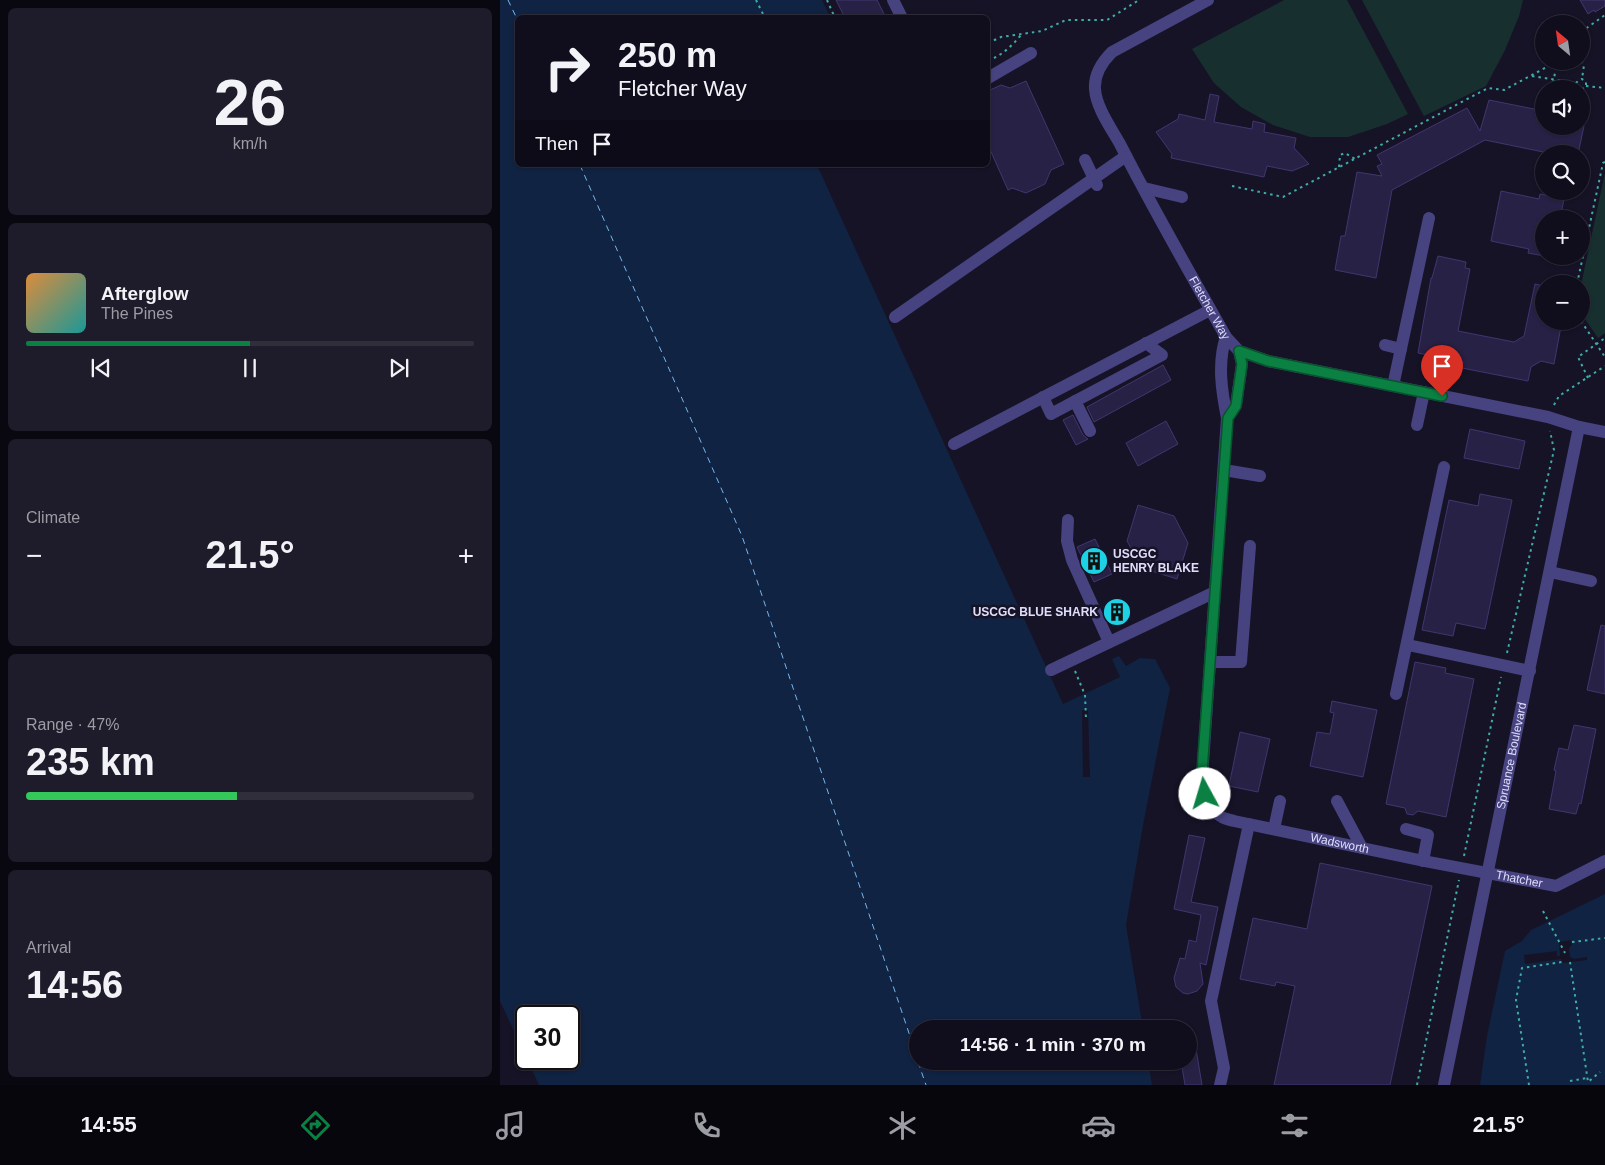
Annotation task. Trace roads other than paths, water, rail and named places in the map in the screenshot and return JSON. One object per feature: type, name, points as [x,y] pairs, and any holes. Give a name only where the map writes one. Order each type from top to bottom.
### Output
[{"type":"street","points":[[893,0],[900,15]]},
{"type":"street","name":"Fletcher Way","points":[[1208,0],[1112,52],[1104,60],[1097,72],[1095,89],[1099,104],[1126,156],[1226,337],[1239,351],[1268,361],[1548,417],[1579,427],[1605,432]]},
{"type":"street","points":[[990,77],[1032,53]]},
{"type":"street","points":[[895,317],[1096,182],[1126,156]]},
{"type":"street","points":[[1085,160],[1096,182]]},
{"type":"street","points":[[1144,188],[1182,197]]},
{"type":"street","points":[[1393,386],[1429,218]]},
{"type":"street","points":[[954,444],[1210,310]]},
{"type":"street","points":[[1226,337],[1222,349],[1222,393],[1228,418],[1210,662],[1241,662],[1250,546]]},
{"type":"street","points":[[1043,397],[1051,414],[1162,355],[1146,343]]},
{"type":"street","points":[[1385,345],[1401,349]]},
{"type":"street","points":[[1228,418],[1236,406],[1242,364],[1239,351]]},
{"type":"street","points":[[1417,425],[1424,392]]},
{"type":"street","points":[[1075,401],[1090,431]]},
{"type":"street","name":"Spruance Boulevard","points":[[1444,1085],[1579,427]]},
{"type":"street","points":[[1396,694],[1408,645],[1444,467]]},
{"type":"street","points":[[1224,470],[1260,476]]},
{"type":"street","points":[[1068,520],[1067,541],[1072,560],[1109,642]]},
{"type":"street","points":[[1550,572],[1591,581]]},
{"type":"street","points":[[1051,670],[1215,592]]},
{"type":"street","points":[[1408,645],[1530,671]]},
{"type":"street","name":"Wadsworth","points":[[1210,662],[1202,777],[1205,794],[1212,808],[1221,817],[1487,873]]},
{"type":"street","points":[[1274,829],[1280,801]]},
{"type":"street","points":[[1337,801],[1362,848]]},
{"type":"street","points":[[1220,1085],[1224,1068],[1211,1001],[1249,824]]},
{"type":"street","points":[[1406,829],[1428,835],[1423,861]]},
{"type":"street","points":[[1362,848],[1366,831]]},
{"type":"street","name":"Thatcher","points":[[1487,873],[1556,886],[1605,861]]},
{"type":"water","points":[[500,0],[822,0],[829,15],[515,15],[515,167],[818,167],[1063,704],[1120,677],[1112,659],[1119,656],[1126,666],[1140,658],[1155,659],[1170,688],[1143,825],[1126,925],[1142,1020],[909,1020],[909,1070],[1150,1070],[1152,1085],[539,1085],[532,1070],[580,1070],[580,1005],[515,1005],[515,1033],[500,1001]]},
{"type":"water","points":[[1605,894],[1605,1085],[1480,1085],[1487,1036],[1505,951],[1522,941],[1531,930]]},
{"type":"place","name":"USCGC HENRY BLAKE","points":[[1094,561]]},
{"type":"place","name":"USCGC BLUE SHARK","points":[[1117,612]]}]
